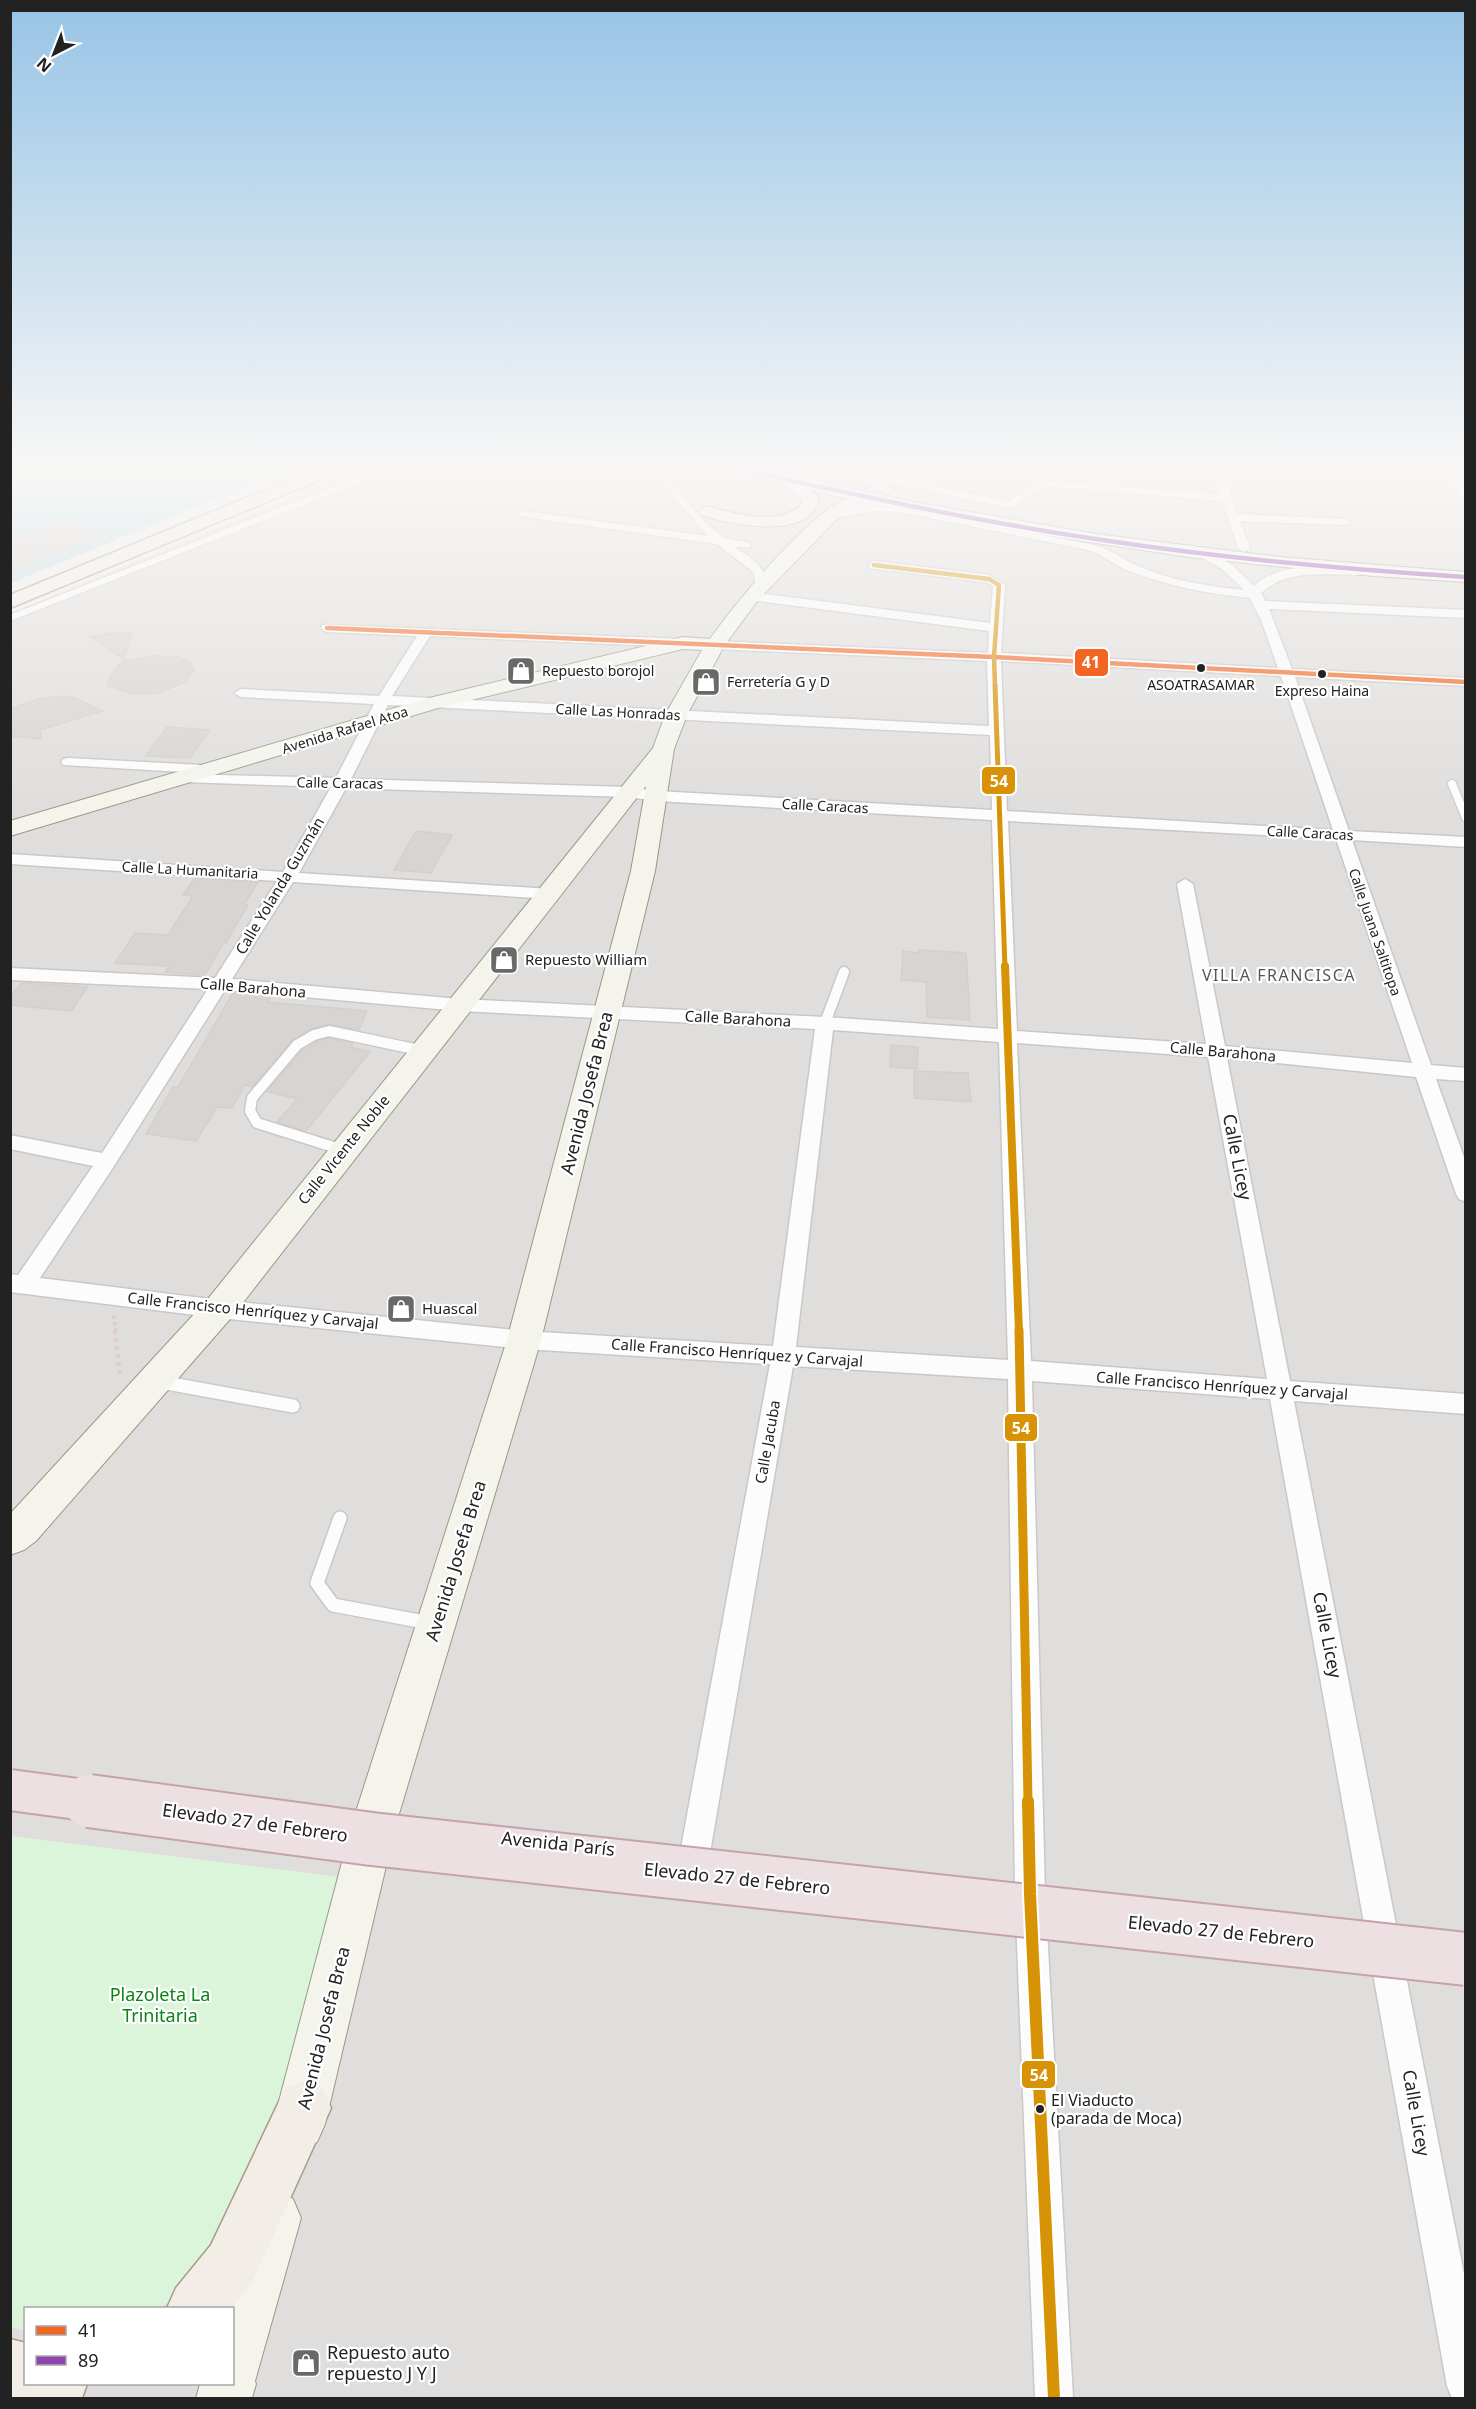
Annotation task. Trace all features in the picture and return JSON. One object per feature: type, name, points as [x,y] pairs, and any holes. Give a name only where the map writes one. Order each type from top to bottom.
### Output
[{"type":"highway","name":"Elevado 27 de Febrero","points":[[10,1790],[372,1839],[1466,1959]]},
{"type":"main road","points":[[10,592],[40,579]]},
{"type":"main road","points":[[10,602],[65,579]]},
{"type":"main road","points":[[670,732],[715,645],[762,579]]},
{"type":"main road","name":"Avenida Rafael Atoa","points":[[10,830],[432,703],[683,643],[715,645]]},
{"type":"main road","name":"Avenida Josefa Brea","points":[[234,2361],[304,2108],[374,1824],[524,1340],[643,871],[642,794],[670,732]]},
{"type":"main road","name":"Calle Vicente Noble","points":[[10,1538],[22,1529],[219,1309],[343,1150],[550,894],[642,794]]},
{"type":"main road","name":"Avenida París","points":[[10,1772],[122,1793],[374,1824],[1030,1894],[1466,1944]]},
{"type":"main road","points":[[197,2307],[231,2265],[304,2108]]},
{"type":"street","points":[[758,579],[755,591],[995,628]]},
{"type":"street","points":[[990,579],[999,585],[994,657],[1020,1370],[1030,1894],[1054,2398]]},
{"type":"street","points":[[1160,579],[1198,589],[1258,597],[1466,614]]},
{"type":"street","name":"Calle Juana Saltitopa","points":[[1241,579],[1258,597],[1287,674],[1466,1194]]},
{"type":"street","points":[[1258,597],[1262,584],[1270,579]]},
{"type":"street","points":[[327,628],[683,643]]},
{"type":"street","name":"Calle Yolanda Guzmán","points":[[17,1283],[107,1161],[289,876],[341,783],[383,700],[426,632]]},
{"type":"street","points":[[715,645],[1466,682]]},
{"type":"street","name":"Calle Las Honradas","points":[[241,693],[432,703],[670,732],[996,731]]},
{"type":"street","points":[[68,762],[214,769]]},
{"type":"street","name":"Calle Caracas","points":[[184,778],[642,794],[1466,842]]},
{"type":"street","name":"Calle La Humanitaria","points":[[10,859],[550,894]]},
{"type":"street","name":"Calle Licey","points":[[1185,884],[1466,2386]]},
{"type":"street","name":"Calle Barahona","points":[[10,974],[220,984],[460,1005],[825,1023],[1216,1051],[1466,1075]]},
{"type":"street","name":"Calle Jacuba","points":[[694,1858],[783,1356],[825,1023]]},
{"type":"street","points":[[10,1142],[107,1161]]},
{"type":"street","name":"Calle Francisco Henríquez y Carvajal","points":[[17,1283],[219,1309],[524,1340],[1020,1370],[1281,1392],[1466,1404]]},
{"type":"lane","points":[[10,618],[107,579]]},
{"type":"lane","points":[[1452,784],[1466,818]]},
{"type":"lane","points":[[825,1023],[844,972]]},
{"type":"lane","points":[[343,1150],[258,1123],[250,1111],[252,1098],[297,1045],[315,1035],[329,1031],[424,1052]]},
{"type":"lane","points":[[154,1381],[293,1406]]},
{"type":"lane","points":[[340,1518],[317,1582],[333,1605],[436,1624]]},
{"type":"path","points":[[111,1295],[124,1414]]},
{"type":"shaded area","points":[[93,579],[1465,579],[1465,2398],[11,2398],[11,613]]},
{"type":"green space","name":"Plazoleta La Trinitaria","points":[[11,1836],[341,1877],[282,2117],[228,2240],[174,2299],[162,2307],[24,2307],[24,2331],[11,2327]]},
{"type":"building","points":[[118,632],[132,634],[124,659],[90,637]]},
{"type":"building","points":[[154,656],[178,657],[190,662],[194,670],[185,682],[159,693],[133,694],[107,686],[111,675],[122,661]]},
{"type":"building","points":[[64,696],[75,698],[102,711],[40,730],[41,739],[10,736],[10,709],[39,699]]},
{"type":"building","points":[[167,727],[210,730],[190,758],[146,756]]},
{"type":"building","points":[[416,831],[452,835],[431,873],[394,870]]},
{"type":"building","points":[[195,878],[258,882],[244,905],[248,905],[205,975],[165,972],[169,966],[115,963],[135,933],[168,935],[193,896],[183,895]]},
{"type":"building","points":[[919,950],[966,953],[970,1020],[927,1017],[926,982],[901,980],[903,951],[919,953]]},
{"type":"building","points":[[22,983],[88,987],[71,1011],[10,1005],[10,997]]},
{"type":"building","points":[[233,993],[271,996],[268,1002],[367,1011],[359,1030],[328,1024],[311,1029],[293,1039],[252,1087],[245,1085],[232,1108],[217,1107],[196,1141],[146,1134],[173,1087],[178,1087]]},
{"type":"building","points":[[329,1038],[353,1043],[351,1047],[370,1052],[306,1131],[277,1122],[297,1099],[267,1091],[302,1051]]},
{"type":"building","points":[[891,1045],[918,1047],[917,1069],[890,1067]]},
{"type":"building","points":[[914,1071],[968,1073],[971,1102],[914,1098]]},
{"type":"transit line","name":"54","points":[[990,579],[999,585],[994,657],[1020,1370],[1030,1894],[1054,2398]]},
{"type":"transit line","name":"41","points":[[327,628],[994,657],[1466,682]]},
{"type":"place","name":"ASOATRASAMAR","points":[[1201,668]]},
{"type":"place","name":"Repuesto borojol","points":[[521,671]]},
{"type":"place","name":"Expreso Haina","points":[[1322,674]]},
{"type":"place","name":"Ferretería G y D","points":[[706,682]]},
{"type":"place","name":"Repuesto William","points":[[504,960]]},
{"type":"place","name":"Huascal","points":[[401,1309]]},
{"type":"place","name":"El Viaducto (parada de Moca)","points":[[1040,2109]]},
{"type":"place","name":"Repuesto auto repuesto J Y J","points":[[306,2363]]},
{"type":"district","name":"VILLA FRANCISCA","points":[[1279,975]]}]
